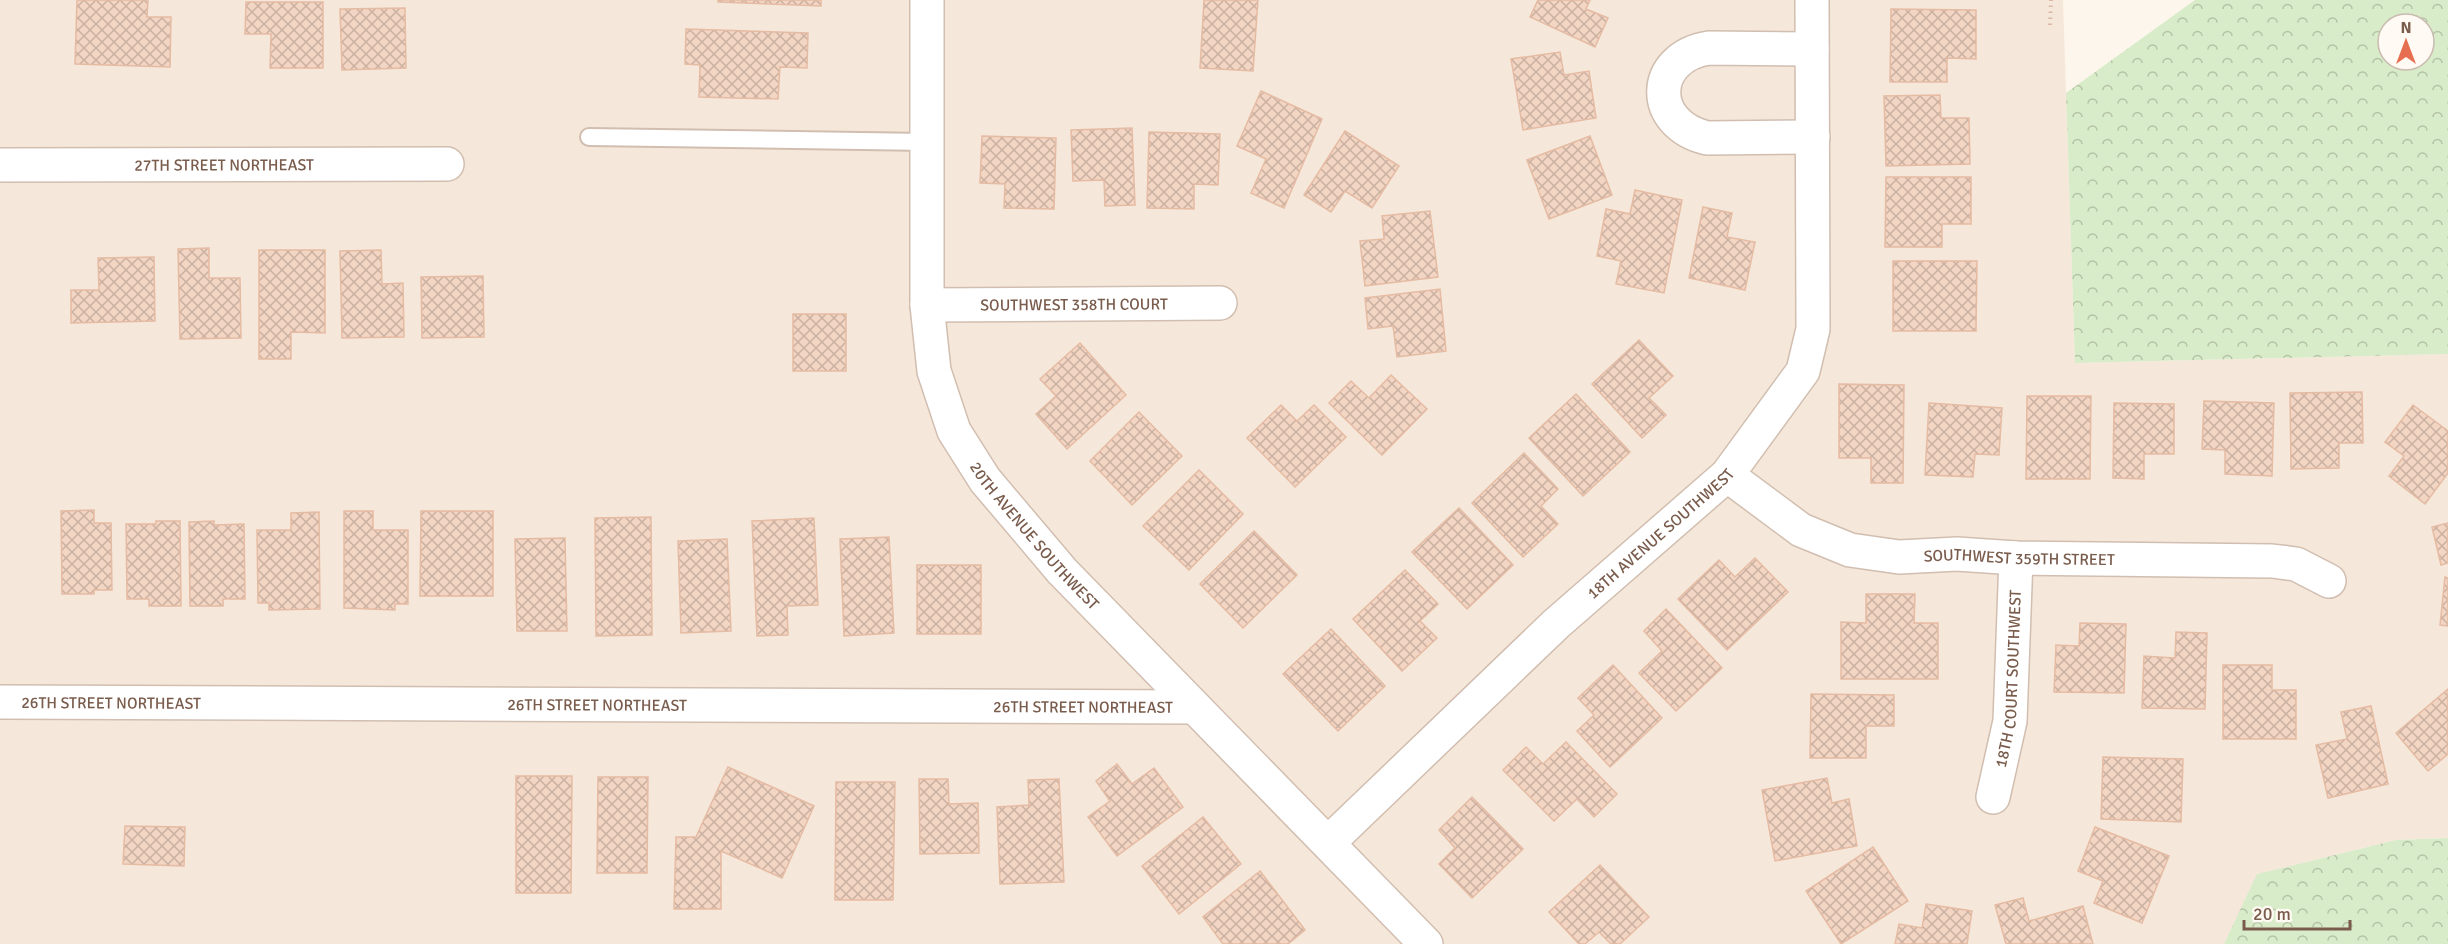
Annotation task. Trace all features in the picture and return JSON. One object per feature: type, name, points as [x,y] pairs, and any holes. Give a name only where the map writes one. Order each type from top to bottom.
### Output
[{"type":"street","name":"20TH AVENUE SOUTHWEST","points":[[927,0],[927,305],[934,371],[954,431],[986,480],[1062,571],[1329,842],[1426,944]]},
{"type":"street","name":"18TH AVENUE SOUTHWEST","points":[[1329,842],[1556,624],[1727,475],[1803,371],[1813,329],[1812,0]]},
{"type":"street","points":[[1812,49],[1709,48],[1694,51],[1681,58],[1670,70],[1664,84],[1664,99],[1668,114],[1678,126],[1692,134],[1707,138],[1813,137]]},
{"type":"street","name":"27TH STREET NORTHEAST","points":[[0,165],[447,164]]},
{"type":"street","name":"SOUTHWEST 358TH COURT","points":[[927,305],[1220,303]]},
{"type":"street","name":"SOUTHWEST 359TH STREET","points":[[1727,475],[1801,530],[1850,550],[1899,557],[1957,554],[2016,558],[2272,561],[2296,564],[2329,582]]},
{"type":"street","name":"18TH COURT SOUTHWEST","points":[[1993,797],[2010,721],[2016,558]]},
{"type":"street","name":"26TH STREET NORTHEAST","points":[[0,702],[1194,707]]},
{"type":"lane","points":[[589,137],[927,142]]},
{"type":"path","points":[[2050,26],[2051,0]]},
{"type":"shaded area","points":[[0,0],[2063,0],[2075,363],[2448,354],[2448,838],[2396,840],[2258,874],[2224,944],[0,944]]},
{"type":"green space","points":[[2195,0],[2448,0],[2448,354],[2075,363],[2066,93]]},
{"type":"green space","points":[[2448,838],[2448,944],[2224,944],[2257,874],[2396,840]]},
{"type":"building","points":[[77,0],[148,0],[147,17],[171,17],[170,67],[75,64]]},
{"type":"building","points":[[718,0],[821,0],[821,6],[718,2]]},
{"type":"building","points":[[1204,0],[1258,0],[1253,71],[1200,68]]},
{"type":"building","points":[[1538,0],[1590,0],[1586,9],[1608,18],[1595,47],[1530,17]]},
{"type":"building","points":[[246,2],[323,2],[323,68],[270,68],[271,34],[245,34]]},
{"type":"building","points":[[405,8],[406,68],[342,70],[340,9]]},
{"type":"building","points":[[1891,9],[1976,10],[1976,59],[1947,58],[1947,82],[1890,82]]},
{"type":"building","points":[[686,29],[808,33],[807,68],[780,67],[778,99],[699,97],[700,65],[685,64]]},
{"type":"building","points":[[1560,52],[1564,75],[1589,71],[1596,118],[1523,130],[1511,59]]},
{"type":"building","points":[[1261,91],[1322,119],[1284,208],[1251,193],[1266,159],[1237,146]]},
{"type":"building","points":[[1940,95],[1941,118],[1969,118],[1970,164],[1886,166],[1884,96]]},
{"type":"building","points":[[1132,128],[1135,205],[1105,206],[1104,180],[1073,181],[1071,130]]},
{"type":"building","points":[[1345,131],[1399,166],[1372,208],[1345,191],[1331,212],[1304,195]]},
{"type":"building","points":[[1149,132],[1220,134],[1218,185],[1194,184],[1194,209],[1147,208]]},
{"type":"building","points":[[982,136],[1056,138],[1054,209],[1004,208],[1005,184],[980,183]]},
{"type":"building","points":[[1590,136],[1612,195],[1549,219],[1527,160]]},
{"type":"building","points":[[1886,177],[1971,177],[1971,224],[1942,224],[1942,247],[1885,247]]},
{"type":"building","points":[[1635,190],[1682,200],[1664,293],[1616,284],[1621,261],[1597,256],[1606,209],[1630,214]]},
{"type":"building","points":[[1703,207],[1732,213],[1727,237],[1755,242],[1745,290],[1689,278]]},
{"type":"building","points":[[1430,211],[1438,277],[1365,286],[1360,241],[1384,239],[1382,216]]},
{"type":"building","points":[[209,248],[209,278],[240,278],[241,338],[180,339],[178,249]]},
{"type":"building","points":[[259,250],[325,250],[325,333],[291,332],[291,359],[259,359]]},
{"type":"building","points":[[381,250],[382,284],[403,283],[404,337],[342,338],[340,251]]},
{"type":"building","points":[[154,257],[155,321],[71,323],[71,290],[99,290],[98,258]]},
{"type":"building","points":[[1893,261],[1977,261],[1976,331],[1893,331]]},
{"type":"building","points":[[483,276],[484,337],[422,338],[421,277]]},
{"type":"building","points":[[1440,289],[1446,351],[1397,357],[1393,326],[1368,329],[1365,298]]},
{"type":"building","points":[[793,314],[846,314],[846,371],[793,371]]},
{"type":"building","points":[[1639,340],[1673,376],[1649,398],[1666,415],[1642,438],[1592,384]]},
{"type":"building","points":[[1080,343],[1126,395],[1067,449],[1036,414],[1056,396],[1040,379]]},
{"type":"building","points":[[1391,375],[1427,409],[1382,455],[1329,403],[1351,381],[1369,398]]},
{"type":"building","points":[[1839,384],[1904,385],[1903,483],[1871,483],[1871,458],[1839,458]]},
{"type":"building","points":[[2362,392],[2363,443],[2339,443],[2339,468],[2291,469],[2290,393]]},
{"type":"building","points":[[1576,394],[1630,452],[1583,496],[1529,438]]},
{"type":"building","points":[[2027,396],[2091,396],[2090,479],[2026,479]]},
{"type":"building","points":[[2204,401],[2274,403],[2272,476],[2225,474],[2225,450],[2202,449]]},
{"type":"building","points":[[1929,403],[2002,408],[1999,455],[1975,454],[1973,477],[1925,475]]},
{"type":"building","points":[[2114,403],[2174,404],[2174,454],[2144,454],[2144,479],[2113,478]]},
{"type":"building","points":[[1281,405],[1297,421],[1314,405],[1346,437],[1295,487],[1247,438]]},
{"type":"building","points":[[2413,405],[2448,431],[2448,473],[2425,504],[2389,476],[2404,456],[2385,442]]},
{"type":"building","points":[[1139,412],[1182,456],[1132,505],[1090,461]]},
{"type":"building","points":[[1524,453],[1558,489],[1541,506],[1558,524],[1523,557],[1472,503]]},
{"type":"building","points":[[1199,470],[1243,514],[1189,570],[1143,526]]},
{"type":"building","points":[[1459,508],[1513,565],[1467,609],[1412,552]]},
{"type":"building","points":[[94,510],[94,523],[111,523],[112,590],[94,590],[94,594],[62,594],[61,511]]},
{"type":"building","points":[[344,511],[373,511],[373,530],[408,530],[408,604],[395,604],[395,610],[344,608]]},
{"type":"building","points":[[421,511],[493,511],[493,596],[420,596]]},
{"type":"building","points":[[319,512],[320,609],[269,610],[269,603],[258,603],[257,530],[291,530],[291,513]]},
{"type":"building","points":[[651,517],[652,635],[596,636],[595,518]]},
{"type":"building","points":[[814,518],[818,605],[787,606],[788,635],[757,636],[752,521]]},
{"type":"building","points":[[156,521],[180,521],[181,606],[149,606],[149,599],[127,599],[126,524],[156,524]]},
{"type":"building","points":[[214,521],[214,525],[244,524],[245,599],[223,599],[223,606],[190,606],[189,522]]},
{"type":"building","points":[[2448,523],[2448,563],[2441,565],[2432,527]]},
{"type":"building","points":[[1254,531],[1297,575],[1243,628],[1200,584]]},
{"type":"building","points":[[889,537],[894,633],[844,636],[840,539]]},
{"type":"building","points":[[565,538],[567,631],[517,631],[515,539]]},
{"type":"building","points":[[727,539],[731,631],[681,633],[678,541]]},
{"type":"building","points":[[1755,558],[1788,592],[1727,650],[1678,599],[1719,560],[1735,577]]},
{"type":"building","points":[[917,565],[981,565],[981,634],[917,634]]},
{"type":"building","points":[[1405,570],[1438,604],[1420,621],[1437,638],[1402,671],[1353,619]]},
{"type":"building","points":[[2445,577],[2448,578],[2448,626],[2440,625]]},
{"type":"building","points":[[1866,594],[1915,594],[1914,623],[1938,623],[1938,679],[1841,679],[1841,622],[1866,623]]},
{"type":"building","points":[[1666,609],[1722,668],[1676,711],[1639,673],[1662,651],[1644,631]]},
{"type":"building","points":[[2080,623],[2126,624],[2124,693],[2054,692],[2056,645],[2079,646]]},
{"type":"building","points":[[1331,629],[1385,686],[1338,731],[1283,674]]},
{"type":"building","points":[[2176,632],[2207,633],[2205,709],[2142,708],[2144,656],[2175,658]]},
{"type":"building","points":[[1613,665],[1662,718],[1610,767],[1577,731],[1594,715],[1578,698]]},
{"type":"building","points":[[2223,665],[2272,665],[2272,690],[2296,690],[2296,739],[2223,739]]},
{"type":"building","points":[[2448,689],[2448,754],[2428,771],[2396,733]]},
{"type":"building","points":[[1811,694],[1894,695],[1894,726],[1866,726],[1866,758],[1810,758]]},
{"type":"building","points":[[2371,706],[2388,784],[2328,798],[2316,745],[2347,739],[2341,712]]},
{"type":"building","points":[[1566,742],[1617,794],[1594,817],[1577,799],[1554,821],[1503,770],[1526,747],[1543,764]]},
{"type":"building","points":[[2103,757],[2183,759],[2181,822],[2101,819]]},
{"type":"building","points":[[1117,764],[1132,784],[1154,768],[1183,807],[1117,856],[1088,817],[1110,801],[1096,781]]},
{"type":"building","points":[[728,767],[814,806],[782,878],[721,851],[721,909],[674,909],[676,837],[696,837]]},
{"type":"building","points":[[516,776],[572,776],[571,893],[516,893]]},
{"type":"building","points":[[598,777],[648,777],[647,873],[597,873]]},
{"type":"building","points":[[1827,778],[1832,803],[1849,799],[1857,846],[1775,861],[1762,790]]},
{"type":"building","points":[[919,779],[948,779],[949,804],[978,803],[979,853],[920,854]]},
{"type":"building","points":[[1059,779],[1064,882],[1000,884],[997,807],[1029,805],[1028,780]]},
{"type":"building","points":[[836,782],[895,782],[893,900],[835,900]]},
{"type":"building","points":[[1472,797],[1523,849],[1472,898],[1439,864],[1455,848],[1439,830]]},
{"type":"building","points":[[1203,817],[1241,864],[1179,914],[1142,866]]},
{"type":"building","points":[[125,826],[185,827],[184,866],[123,864]]},
{"type":"building","points":[[2095,827],[2169,856],[2142,923],[2094,903],[2103,881],[2078,871]]},
{"type":"building","points":[[1873,847],[1908,901],[1841,944],[1806,891]]},
{"type":"building","points":[[1600,865],[1649,917],[1620,944],[1611,944],[1599,932],[1585,944],[1579,944],[1549,912]]},
{"type":"building","points":[[1260,871],[1305,930],[1288,944],[1223,944],[1203,917]]},
{"type":"building","points":[[2023,898],[2029,921],[2083,906],[2093,944],[2006,944],[1995,905]]},
{"type":"building","points":[[1926,904],[1972,911],[1967,944],[1895,944],[1899,924],[1922,928]]}]
